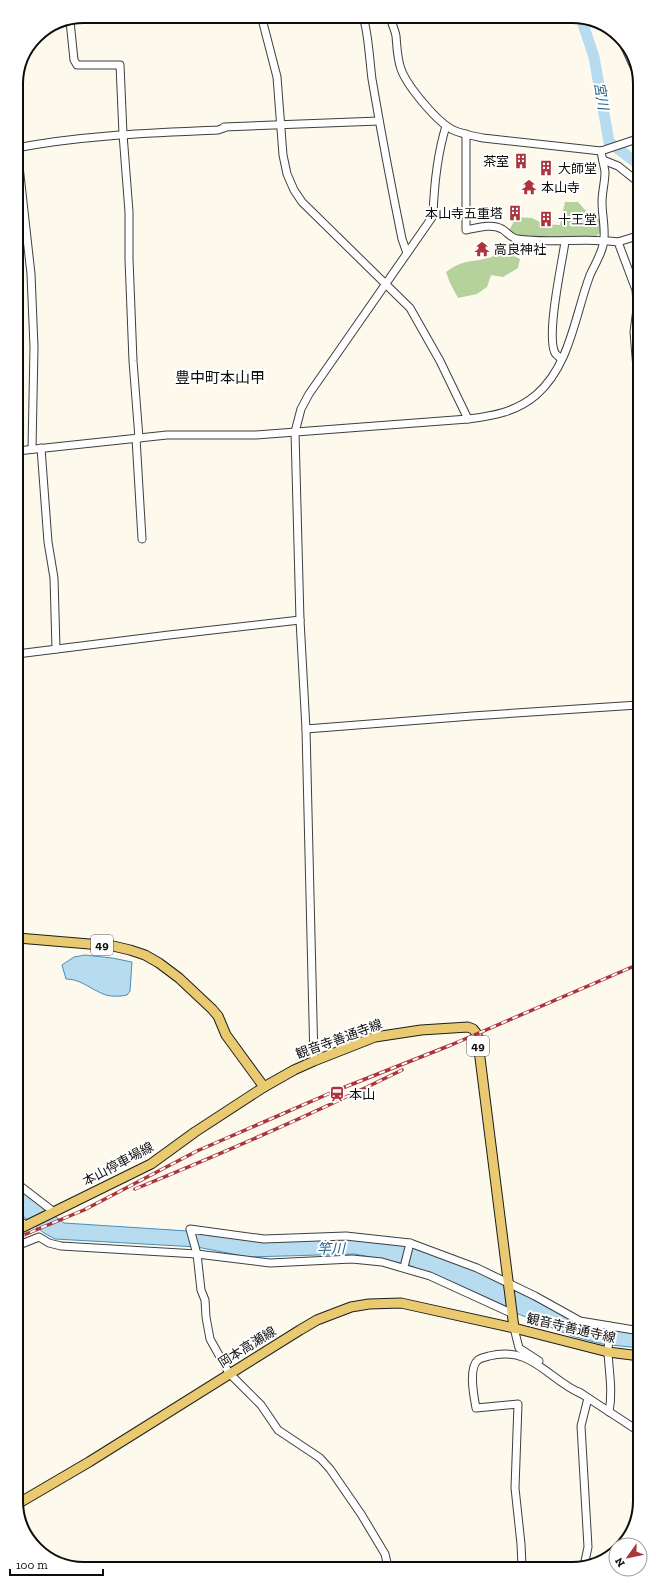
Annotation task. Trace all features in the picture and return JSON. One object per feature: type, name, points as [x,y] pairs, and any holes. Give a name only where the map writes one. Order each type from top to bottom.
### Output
[{"type":"main road","name":"49","points":[[23,938],[113,946],[144,955],[159,963],[179,978],[218,1016],[226,1035],[264,1087]]},
{"type":"main road","name":"観音寺善通寺線","points":[[264,1087],[294,1070],[376,1036],[458,1027],[473,1029],[477,1034],[514,1328],[633,1355]]},
{"type":"main road","name":"本山停車場線","points":[[23,1227],[151,1164],[195,1132],[264,1087]]},
{"type":"main road","name":"岡本高瀬線","points":[[23,1501],[89,1462],[229,1373],[317,1320],[340,1311],[369,1304],[401,1303],[514,1328]]},
{"type":"street","points":[[263,23],[277,76],[283,155],[287,174],[294,190],[302,202],[410,308],[440,361],[468,418]]},
{"type":"street","points":[[365,23],[379,121],[402,239],[407,253]]},
{"type":"street","points":[[392,23],[404,77],[429,109],[446,126],[466,134],[483,138],[603,150],[633,141]]},
{"type":"street","points":[[70,25],[74,60],[77,65],[120,65],[123,134],[129,212],[129,258],[133,361],[142,539]]},
{"type":"street","points":[[23,147],[123,134],[218,130],[224,128],[281,124],[379,121]]},
{"type":"street","points":[[314,1061],[306,729],[300,620],[295,432],[301,409],[308,394],[433,216],[435,184],[442,139],[446,126]]},
{"type":"street","points":[[466,134],[466,230],[495,227],[502,229],[515,239],[565,242],[604,240],[618,242],[633,237]]},
{"type":"street","points":[[23,450],[183,434],[256,435],[468,418],[501,414],[526,402],[546,386],[555,373],[604,240],[602,202],[605,173],[603,150]]},
{"type":"street","points":[[603,160],[618,166],[633,178]]},
{"type":"street","points":[[23,202],[31,274],[34,347],[32,449]]},
{"type":"street","points":[[561,360],[555,352],[553,317],[565,242]]},
{"type":"street","points":[[618,242],[633,282]]},
{"type":"street","points":[[41,448],[48,542],[54,578],[56,649]]},
{"type":"street","points":[[23,653],[300,620]]},
{"type":"street","points":[[306,729],[633,705]]},
{"type":"street","points":[[23,1188],[54,1212]]},
{"type":"street","points":[[387,1562],[385,1554],[361,1514],[330,1469],[320,1458],[278,1430],[261,1405],[229,1373],[210,1339],[206,1317],[206,1300],[201,1290],[196,1252],[190,1229],[264,1239],[346,1236],[410,1244],[460,1261],[535,1296],[580,1321],[633,1330]]},
{"type":"street","points":[[23,1244],[39,1238],[49,1243],[61,1246],[196,1252],[270,1263],[352,1259],[382,1262],[404,1266],[430,1276],[511,1313]]},
{"type":"street","points":[[404,1266],[410,1244]]},
{"type":"street","points":[[609,1412],[611,1401],[611,1379],[608,1350],[610,1327]]},
{"type":"street","points":[[514,1328],[519,1348],[533,1356],[585,1396],[633,1427]]},
{"type":"street","points":[[522,1562],[515,1488],[518,1404],[476,1408],[473,1389],[473,1367],[477,1360],[501,1353],[513,1353],[540,1365],[573,1390],[585,1396]]},
{"type":"street","points":[[585,1396],[581,1426],[588,1547],[585,1560]]},
{"type":"green space","points":[[565,202],[578,202],[587,212],[599,219],[601,232],[593,239],[516,238],[509,231],[516,217],[532,218],[544,224],[560,225]]},
{"type":"green space","points":[[502,250],[520,259],[518,268],[503,277],[491,275],[487,287],[477,294],[458,298],[446,272],[462,263],[490,257]]},
{"type":"water","points":[[85,955],[132,962],[130,991],[127,995],[105,995],[79,982],[66,979],[62,965],[74,957]]},
{"type":"water","name":"竿川","points":[[23,1192],[64,1223],[188,1231],[265,1241],[335,1238],[412,1246],[465,1265],[577,1322],[633,1333],[633,1347],[602,1344],[572,1336],[516,1313],[447,1280],[406,1264],[355,1254],[248,1257],[197,1247],[55,1239],[44,1233],[23,1216]]},
{"type":"waterway","name":"宮川","points":[[583,24],[594,57],[609,142],[633,160]]},
{"type":"railway","points":[[23,1235],[84,1210],[197,1151],[335,1091],[451,1045],[633,967]]},
{"type":"railway","points":[[135,1189],[270,1132],[402,1070]]},
{"type":"place","name":"茶室","points":[[521,161]]},
{"type":"place","name":"大師堂","points":[[546,168]]},
{"type":"place","name":"本山寺","points":[[529,187]]},
{"type":"place","name":"本山寺五重塔","points":[[515,213]]},
{"type":"place","name":"十王堂","points":[[546,219]]},
{"type":"place","name":"高良神社","points":[[482,249]]},
{"type":"place","name":"本山","points":[[337,1094]]},
{"type":"district","name":"豊中町本山甲","points":[[220,378]]}]
